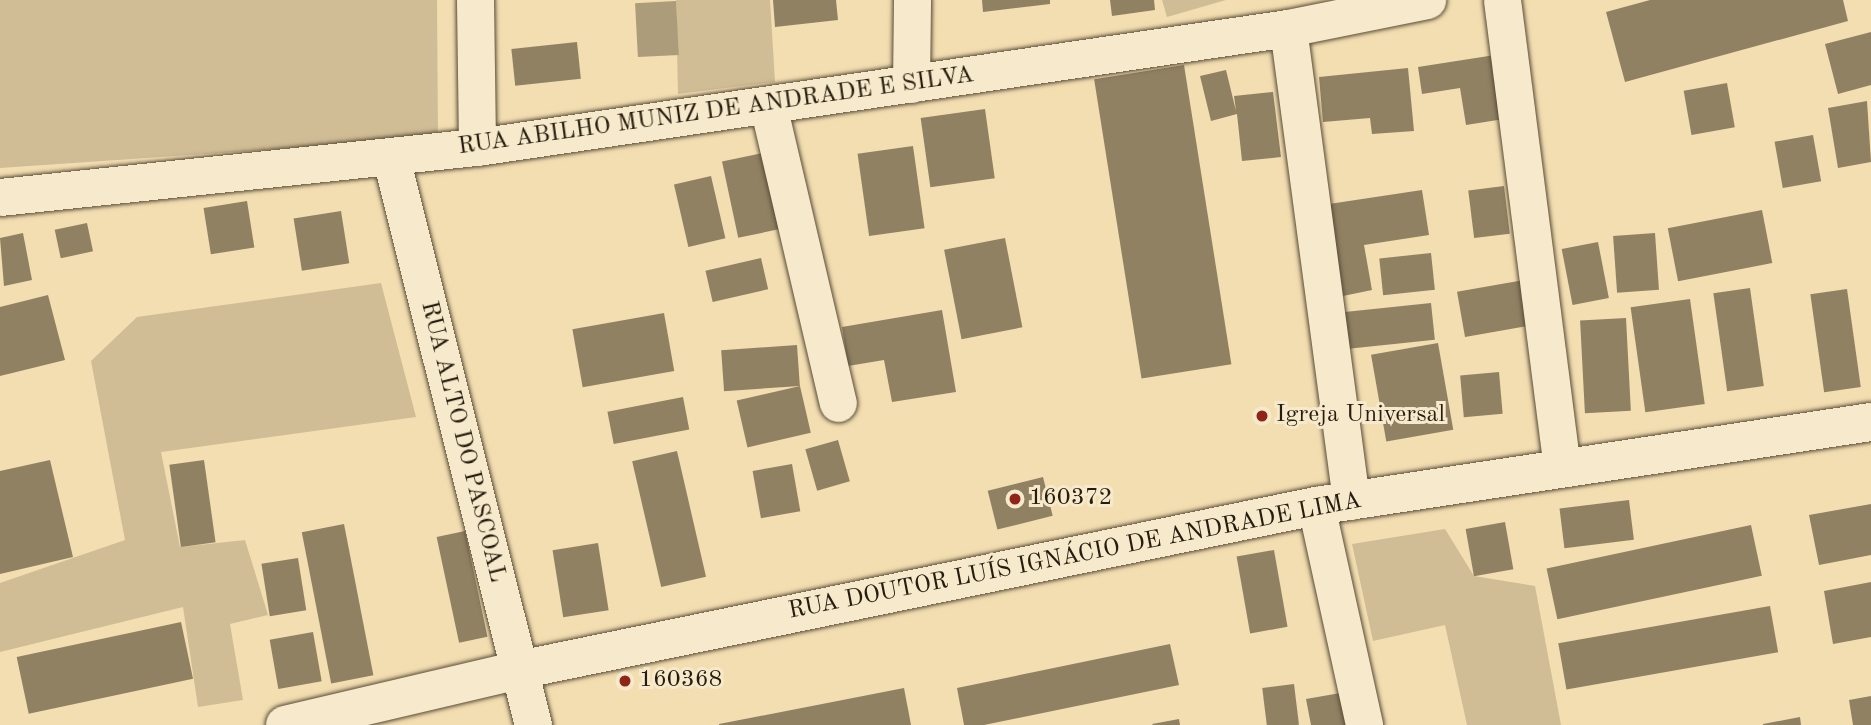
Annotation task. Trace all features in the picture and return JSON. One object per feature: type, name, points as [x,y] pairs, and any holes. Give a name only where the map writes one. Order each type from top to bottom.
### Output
[{"type":"main road","name":"RUA DOUTOR LUÍS IGNÁCIO DE ANDRADE LIMA","points":[[285,725],[519,670],[1333,504],[1871,422]]},
{"type":"street","points":[[475,0],[477,147]]},
{"type":"street","points":[[911,84],[912,0]]},
{"type":"street","name":"RUA ABILHO MUNIZ DE ANDRADE E SILVA","points":[[0,197],[477,147],[1288,28],[1427,0]]},
{"type":"street","points":[[1502,0],[1562,468]]},
{"type":"street","points":[[1288,28],[1333,504],[1364,725]]},
{"type":"street","points":[[768,105],[838,403]]},
{"type":"street","name":"RUA ALTO DO PASCOAL","points":[[391,158],[533,725]]},
{"type":"shaded area","points":[[0,0],[437,0],[438,138],[0,168]]},
{"type":"shaded area","points":[[676,0],[770,0],[775,82],[678,94]]},
{"type":"shaded area","points":[[1162,0],[1226,0],[1167,17]]},
{"type":"shaded area","points":[[676,1],[679,55],[638,57],[635,3]]},
{"type":"shaded area","points":[[381,283],[416,417],[161,452],[180,547],[245,540],[268,615],[230,624],[243,700],[198,707],[183,607],[0,652],[0,583],[125,540],[91,361],[137,317]]},
{"type":"shaded area","points":[[1445,529],[1474,576],[1535,586],[1561,725],[1467,725],[1445,625],[1373,641],[1352,544]]},
{"type":"building","points":[[773,0],[836,0],[838,20],[775,27]]},
{"type":"building","points":[[982,0],[1050,0],[1050,4],[983,12]]},
{"type":"building","points":[[1110,0],[1154,0],[1155,10],[1112,16]]},
{"type":"building","points":[[1650,0],[1843,0],[1848,21],[1625,82],[1606,12]]},
{"type":"building","points":[[1871,32],[1871,85],[1838,94],[1825,44]]},
{"type":"building","points":[[577,42],[581,79],[515,86],[511,49]]},
{"type":"building","points":[[1495,55],[1504,119],[1466,125],[1460,88],[1422,94],[1418,67]]},
{"type":"building","points":[[1184,65],[1231,364],[1142,379],[1094,79]]},
{"type":"building","points":[[1408,68],[1414,131],[1372,134],[1370,118],[1323,122],[1319,77]]},
{"type":"building","points":[[1226,70],[1236,111],[1234,96],[1273,92],[1281,157],[1242,161],[1237,114],[1211,121],[1200,76]]},
{"type":"building","points":[[1727,83],[1735,127],[1691,135],[1684,91]]},
{"type":"building","points":[[1867,101],[1871,162],[1838,168],[1828,108]]},
{"type":"building","points":[[985,109],[995,178],[930,187],[921,118]]},
{"type":"building","points":[[1813,135],[1821,181],[1783,188],[1775,142]]},
{"type":"building","points":[[913,146],[925,228],[869,236],[858,154]]},
{"type":"building","points":[[767,152],[783,228],[738,238],[722,162]]},
{"type":"building","points":[[711,176],[725,238],[688,247],[674,185]]},
{"type":"building","points":[[1504,186],[1510,234],[1474,238],[1468,190]]},
{"type":"building","points":[[1422,190],[1429,235],[1364,245],[1372,290],[1343,296],[1329,204]]},
{"type":"building","points":[[247,201],[254,247],[211,254],[204,208]]},
{"type":"building","points":[[1762,210],[1772,263],[1678,281],[1668,228]]},
{"type":"building","points":[[341,211],[349,263],[302,271],[294,219]]},
{"type":"building","points":[[87,223],[93,251],[61,258],[55,230]]},
{"type":"building","points":[[23,233],[32,280],[4,286],[0,238]]},
{"type":"building","points":[[1655,233],[1659,290],[1617,293],[1613,236]]},
{"type":"building","points":[[1005,238],[1022,327],[962,339],[944,250]]},
{"type":"building","points":[[1598,242],[1609,298],[1573,305],[1562,249]]},
{"type":"building","points":[[1431,253],[1435,290],[1383,295],[1379,258]]},
{"type":"building","points":[[761,258],[768,289],[713,302],[705,271]]},
{"type":"building","points":[[1524,280],[1532,325],[1465,337],[1457,292]]},
{"type":"building","points":[[1750,288],[1764,386],[1727,391],[1713,293]]},
{"type":"building","points":[[1847,289],[1861,387],[1824,392],[1810,294]]},
{"type":"building","points":[[48,295],[65,360],[0,376],[0,307]]},
{"type":"building","points":[[1690,299],[1705,404],[1645,412],[1631,307]]},
{"type":"building","points":[[1431,303],[1435,340],[1341,350],[1338,313]]},
{"type":"building","points":[[942,310],[956,392],[892,402],[884,360],[848,366],[842,327]]},
{"type":"building","points":[[664,313],[674,371],[583,387],[572,329]]},
{"type":"building","points":[[1626,318],[1631,411],[1585,413],[1580,320]]},
{"type":"building","points":[[1438,343],[1453,430],[1386,441],[1371,355]]},
{"type":"building","points":[[797,345],[800,386],[724,391],[721,350]]},
{"type":"building","points":[[1499,372],[1503,414],[1464,417],[1460,375]]},
{"type":"building","points":[[800,386],[811,433],[747,447],[737,401]]},
{"type":"building","points":[[683,397],[689,429],[614,444],[607,412]]},
{"type":"building","points":[[838,440],[850,481],[817,491],[805,449]]},
{"type":"building","points":[[677,451],[706,577],[661,587],[632,461]]},
{"type":"building","points":[[50,460],[73,557],[0,574],[0,471]]},
{"type":"building","points":[[204,460],[216,542],[181,547],[169,465]]},
{"type":"building","points":[[792,464],[800,511],[761,518],[753,471]]},
{"type":"building","points":[[1043,477],[1053,516],[997,530],[988,491]]},
{"type":"building","points":[[1629,500],[1634,540],[1564,548],[1560,509]]},
{"type":"building","points":[[1871,504],[1871,555],[1819,565],[1809,515]]},
{"type":"building","points":[[1505,522],[1513,569],[1474,576],[1466,529]]},
{"type":"building","points":[[344,524],[373,675],[331,683],[302,532]]},
{"type":"building","points":[[1751,525],[1762,576],[1557,619],[1547,568]]},
{"type":"building","points":[[465,531],[487,637],[459,643],[437,537]]},
{"type":"building","points":[[598,543],[609,610],[563,617],[553,550]]},
{"type":"building","points":[[1274,550],[1288,627],[1250,633],[1237,557]]},
{"type":"building","points":[[298,558],[306,610],[270,616],[261,564]]},
{"type":"building","points":[[1871,582],[1871,637],[1833,644],[1824,591]]},
{"type":"building","points":[[1770,606],[1778,652],[1566,690],[1558,643]]},
{"type":"building","points":[[181,622],[193,679],[29,714],[17,657]]},
{"type":"building","points":[[313,632],[322,681],[278,689],[270,640]]},
{"type":"building","points":[[1170,644],[1179,685],[984,725],[964,725],[957,688]]},
{"type":"building","points":[[1294,684],[1299,725],[1267,725],[1262,688]]},
{"type":"building","points":[[904,688],[911,725],[719,725],[719,724]]},
{"type":"building","points":[[1346,692],[1352,725],[1311,725],[1306,699]]},
{"type":"building","points":[[1871,696],[1871,725],[1853,725],[1849,700]]},
{"type":"building","points":[[1800,717],[1801,725],[1763,725],[1763,724]]},
{"type":"building","points":[[1179,719],[1180,725],[1152,724]]},
{"type":"place","name":"Igreja Universal","points":[[1262,416]]},
{"type":"place","name":"160372","points":[[1015,499]]},
{"type":"place","name":"160368","points":[[625,681]]}]
